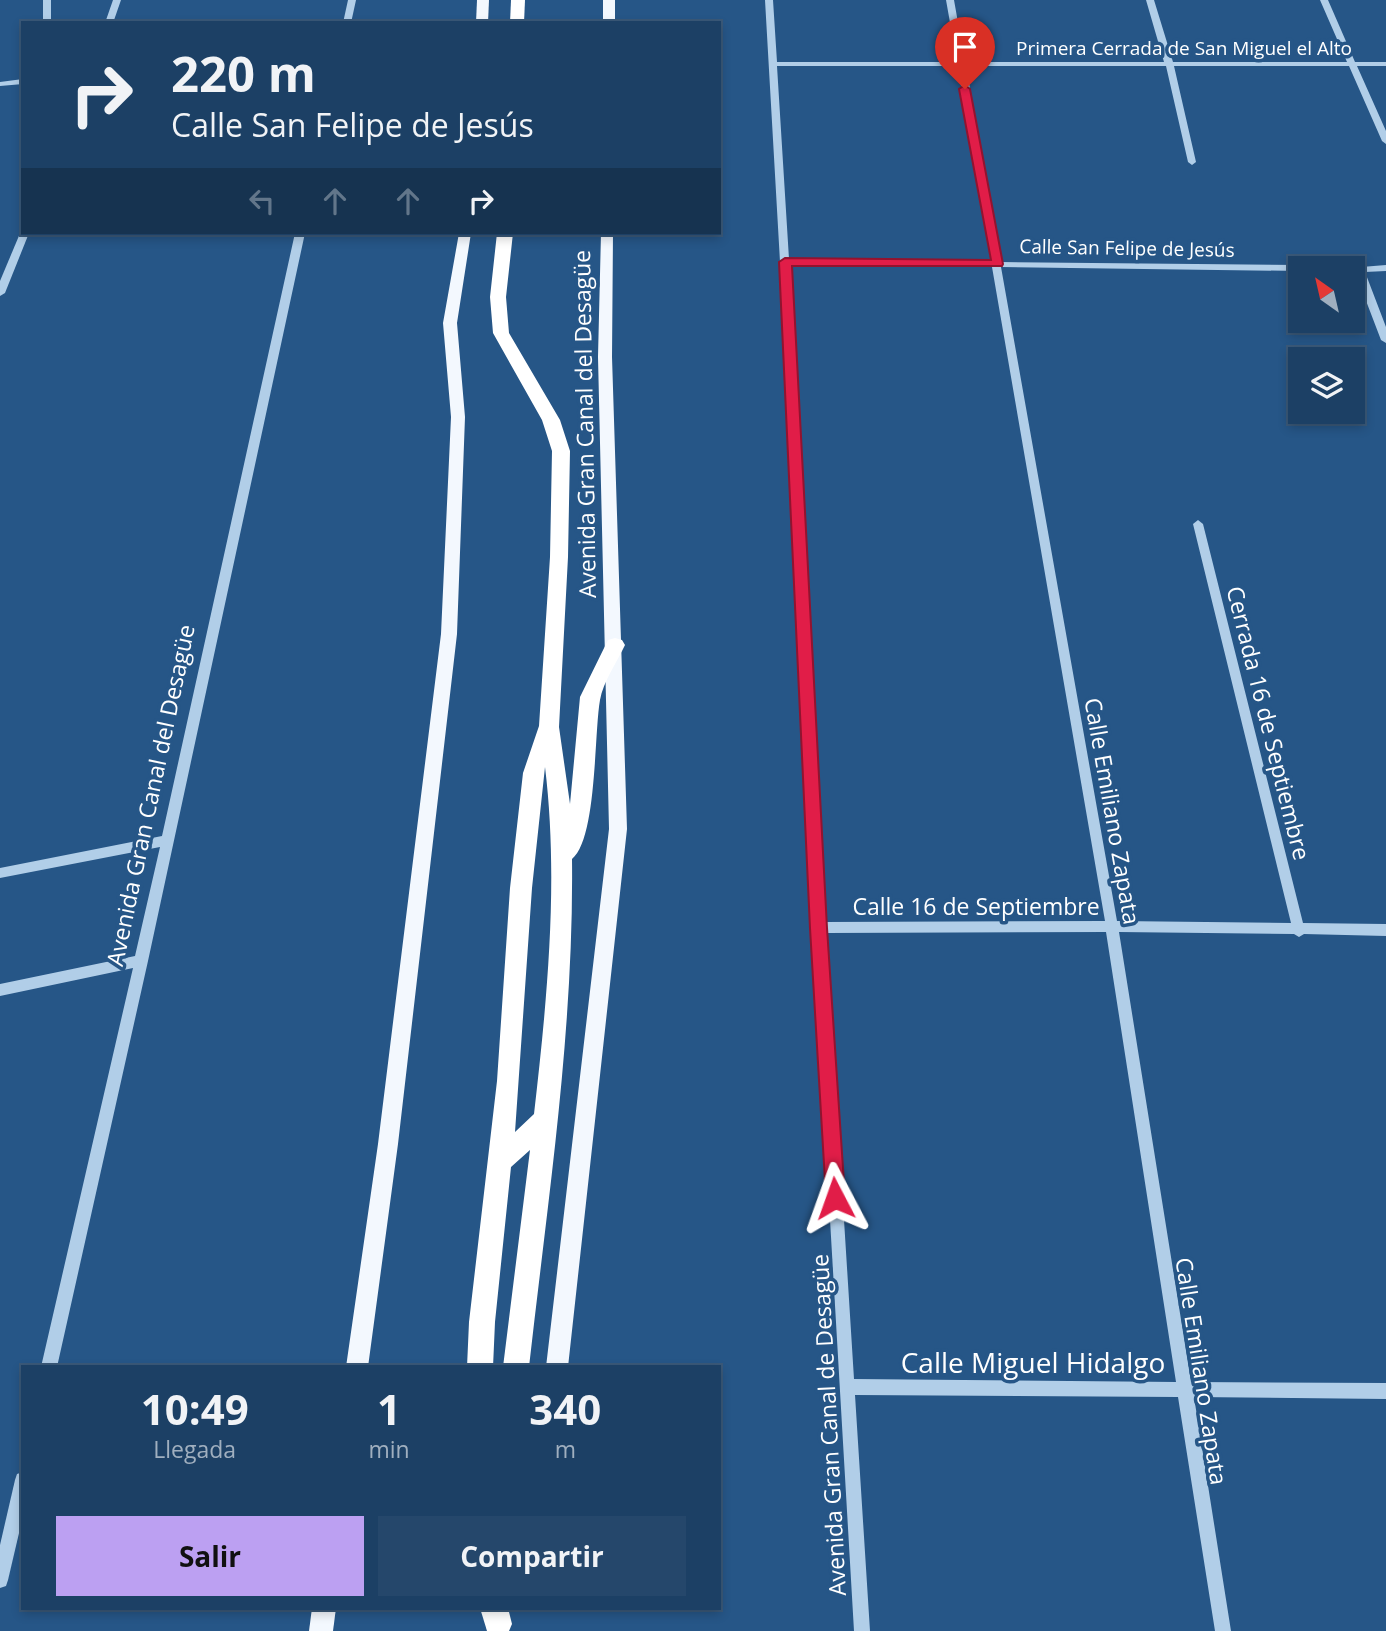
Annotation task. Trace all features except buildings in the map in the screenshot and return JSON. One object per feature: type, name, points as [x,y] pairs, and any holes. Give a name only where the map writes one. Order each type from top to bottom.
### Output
[{"type":"highway","points":[[517,0],[517,21]]},
{"type":"highway","points":[[505,235],[498,297],[501,333],[551,420],[561,451],[559,557],[549,726],[557,768],[563,863],[558,986],[547,1118],[516,1365]]},
{"type":"highway","points":[[563,863],[579,814],[590,696],[615,645]]},
{"type":"highway","points":[[480,1365],[509,1080],[521,888],[533,773],[549,726]]},
{"type":"highway","points":[[499,1163],[547,1118]]},
{"type":"main road","points":[[482,21],[483,0]]},
{"type":"main road","points":[[609,0],[609,21]]},
{"type":"main road","points":[[358,1365],[388,1144],[449,635],[458,417],[450,323],[465,235]]},
{"type":"main road","name":"Avenida Gran Canal del Desagüe","points":[[557,1365],[618,829],[605,357],[607,235]]},
{"type":"main road","points":[[321,1631],[324,1610]]},
{"type":"street","points":[[47,0],[47,21]]},
{"type":"street","points":[[109,21],[117,0]]},
{"type":"street","points":[[347,21],[352,0]]},
{"type":"street","name":"Avenida Gran Canal de Desagüe","points":[[769,0],[819,928],[862,1631]]},
{"type":"street","name":"Calle Emiliano Zapata","points":[[950,0],[1112,926],[1223,1631]]},
{"type":"street","points":[[1150,0],[1169,63],[1192,162]]},
{"type":"street","points":[[1324,0],[1386,141]]},
{"type":"street","name":"Primera Cerrada de San Miguel el Alto","points":[[772,64],[1386,64]]},
{"type":"street","points":[[0,84],[21,81]]},
{"type":"street","points":[[0,292],[23,235]]},
{"type":"street","name":"Avenida Gran Canal del Desagüe","points":[[49,1365],[300,235]]},
{"type":"street","name":"Calle San Felipe de Jesús","points":[[785,262],[1288,268]]},
{"type":"street","points":[[1365,269],[1386,268]]},
{"type":"street","points":[[1365,290],[1386,340]]},
{"type":"street","name":"Cerrada 16 de Septiembre","points":[[1198,524],[1299,931]]},
{"type":"street","points":[[0,873],[167,840]]},
{"type":"street","name":"Calle 16 de Septiembre","points":[[819,928],[1112,926],[1299,931],[1386,930]]},
{"type":"street","points":[[0,990],[141,961]]},
{"type":"street","name":"Calle Miguel Hidalgo","points":[[847,1387],[1386,1391]]},
{"type":"street","points":[[0,1580],[21,1489]]},
{"type":"route","points":[[835,1198],[785,262],[997,264],[965,89]]}]
